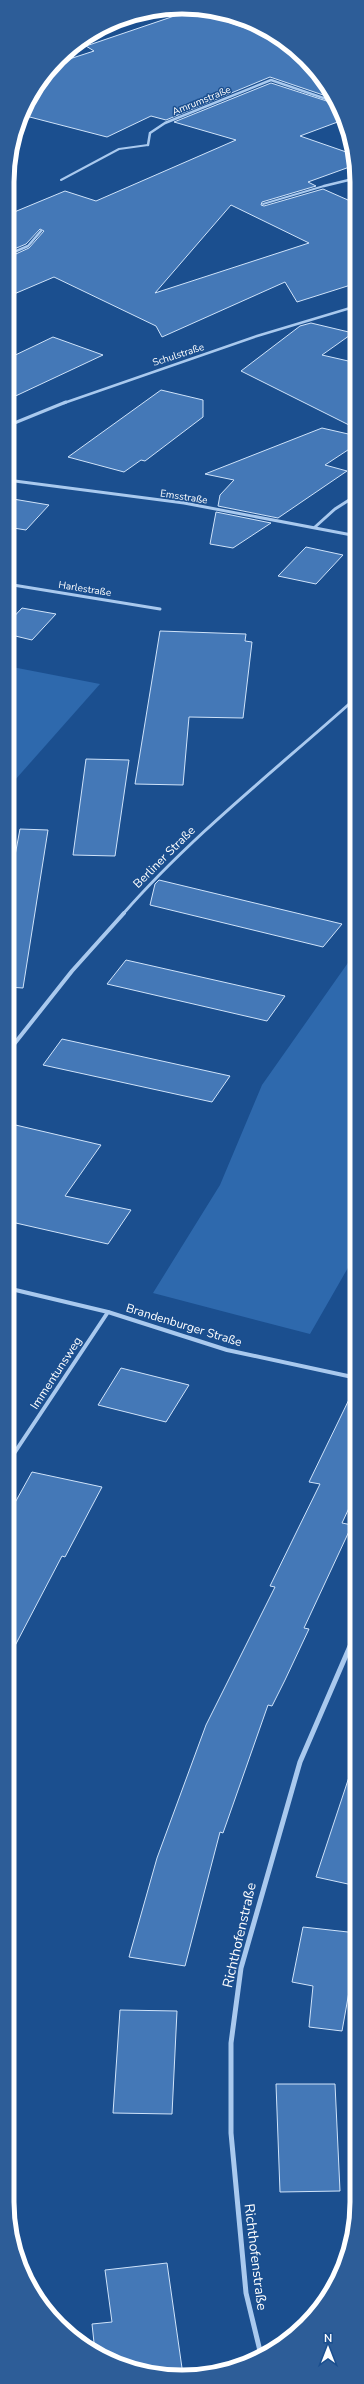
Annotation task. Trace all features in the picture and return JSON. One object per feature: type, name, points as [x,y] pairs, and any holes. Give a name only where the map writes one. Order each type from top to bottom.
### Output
[{"type":"street","name":"Amrumstraße","points":[[148,145],[150,134],[165,123],[271,80],[328,100]]},
{"type":"street","points":[[324,186],[350,180]]},
{"type":"street","points":[[14,252],[28,246],[41,231]]},
{"type":"street","name":"Schulstraße","points":[[14,423],[45,409],[137,376],[304,320],[350,308]]},
{"type":"street","name":"Emsstraße","points":[[14,481],[184,503],[350,534]]},
{"type":"street","points":[[315,527],[335,509],[350,499]]},
{"type":"street","name":"Harlestraße","points":[[14,585],[160,609]]},
{"type":"street","name":"Berliner Straße","points":[[14,1044],[72,971],[117,920],[196,837],[246,796],[350,703]]},
{"type":"street","name":"Brandenburger Straße","points":[[14,1290],[108,1312],[227,1350],[350,1376]]},
{"type":"street","name":"Immentunsweg","points":[[14,1453],[108,1312]]},
{"type":"street","name":"Richthofenstraße","points":[[260,2351],[246,2294],[231,2133],[231,2043],[241,1968],[270,1862],[300,1762],[350,1646]]},
{"type":"lane","points":[[61,180],[119,149],[148,145]]},
{"type":"lane","points":[[263,204],[324,186]]},
{"type":"shaded area","points":[[14,667],[100,684],[14,781]]},
{"type":"shaded area","points":[[350,960],[350,1264],[310,1334],[153,1293],[220,1185],[262,1085]]},
{"type":"building","points":[[180,14],[210,16],[258,32],[275,42],[301,63],[326,96],[270,77],[166,120],[151,116],[107,137],[28,116],[42,89],[63,63],[67,60],[94,51],[86,46]]},
{"type":"building","points":[[271,83],[329,102],[338,122],[300,136],[348,152],[350,167],[308,182],[316,186],[262,202],[261,205],[264,206],[323,189],[350,201],[350,285],[297,302],[285,282],[162,337],[156,326],[54,277],[14,294],[14,255],[29,248],[44,231],[40,229],[26,244],[14,249],[14,212],[65,191],[96,201],[236,140],[174,122]],"holes":[[[231,205],[309,243],[155,293]]]},
{"type":"building","points":[[311,323],[350,332],[350,335],[322,355],[350,361],[350,426],[241,371],[300,326]]},
{"type":"building","points":[[53,337],[103,355],[14,397],[14,356]]},
{"type":"building","points":[[161,390],[203,400],[203,417],[145,461],[141,460],[124,472],[68,457]]},
{"type":"building","points":[[322,428],[350,434],[350,449],[325,465],[347,471],[278,518],[218,506],[220,495],[234,480],[205,474]]},
{"type":"building","points":[[14,499],[49,505],[26,530],[14,528]]},
{"type":"building","points":[[216,512],[271,523],[233,548],[210,544]]},
{"type":"building","points":[[306,547],[343,555],[316,584],[278,576]]},
{"type":"building","points":[[22,608],[56,614],[32,640],[14,636],[14,617]]},
{"type":"building","points":[[160,631],[246,634],[245,641],[252,642],[243,718],[189,717],[183,785],[135,784]]},
{"type":"building","points":[[86,759],[129,760],[115,856],[73,855]]},
{"type":"building","points":[[20,829],[48,830],[23,988],[14,987],[14,861]]},
{"type":"building","points":[[159,880],[342,924],[323,947],[150,905],[155,884]]},
{"type":"building","points":[[126,960],[285,996],[267,1021],[107,984]]},
{"type":"building","points":[[62,1039],[230,1076],[212,1102],[43,1065]]},
{"type":"building","points":[[14,1125],[101,1145],[65,1196],[131,1210],[108,1244],[14,1223]]},
{"type":"building","points":[[121,1368],[189,1385],[166,1422],[98,1405]]},
{"type":"building","points":[[350,1397],[350,1506],[342,1523],[350,1525],[350,1529],[304,1628],[309,1629],[272,1706],[268,1705],[223,1833],[220,1832],[185,1966],[129,1957],[157,1858],[206,1725],[275,1587],[270,1586],[320,1484],[309,1482]]},
{"type":"building","points":[[32,1472],[102,1487],[65,1557],[62,1556],[14,1648],[14,1504]]},
{"type":"building","points":[[350,1774],[350,1884],[316,1877]]},
{"type":"building","points":[[303,1927],[350,1932],[350,1986],[342,2031],[309,2027],[313,1986],[292,1982]]},
{"type":"building","points":[[120,2010],[177,2011],[172,2114],[113,2113]]},
{"type":"building","points":[[276,2084],[335,2084],[340,2191],[280,2192]]},
{"type":"building","points":[[167,2263],[182,2370],[149,2367],[108,2353],[94,2345],[92,2324],[112,2322],[105,2270]]}]
